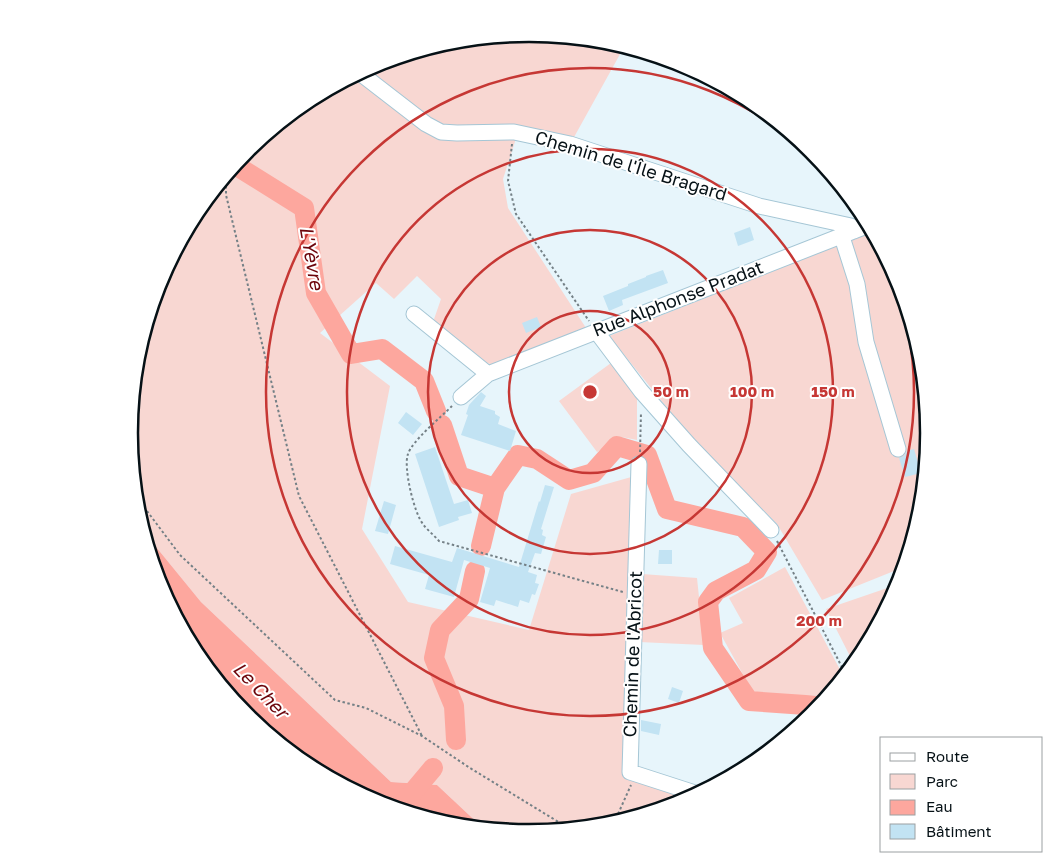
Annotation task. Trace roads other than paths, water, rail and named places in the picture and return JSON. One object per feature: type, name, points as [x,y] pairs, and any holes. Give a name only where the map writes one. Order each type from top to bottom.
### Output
[{"type":"street","name":"Chemin de l'Île Bragard","points":[[366,78],[426,124],[441,132],[457,134],[514,132],[570,144],[759,206],[852,226],[848,234]]},
{"type":"street","name":"Rue Alphonse Pradat","points":[[461,397],[488,374],[596,330],[862,228]]},
{"type":"street","points":[[848,234],[866,342],[898,449]]},
{"type":"street","points":[[414,314],[488,374]]},
{"type":"street","points":[[596,330],[641,391],[689,445],[771,530]]},
{"type":"street","name":"Chemin de l'Abricot","points":[[639,464],[630,772],[688,791]]},
{"type":"water","name":"Le Cher","points":[[154,545],[201,602],[391,782],[437,785],[475,821],[428,811],[379,795],[333,772],[291,744],[235,691],[204,651],[178,606]]},
{"type":"waterway","name":"L'Yèvre","points":[[242,169],[304,208],[316,293],[351,354],[382,349],[424,381],[436,411]]},
{"type":"waterway","name":"L'Yèvre","points":[[442,425],[459,476],[495,488]]},
{"type":"waterway","name":"L'Yèvre","points":[[481,546],[495,488],[518,455],[537,459],[569,480],[593,473],[617,446],[647,455],[667,509],[743,527],[767,552],[756,570],[716,591],[708,602],[713,648],[749,701],[809,705]]},
{"type":"waterway","name":"L'Yèvre","points":[[456,740],[454,706],[434,658],[440,630],[469,599],[475,571]]},
{"type":"waterway","name":"L'Yèvre","points":[[403,804],[433,768]]}]
